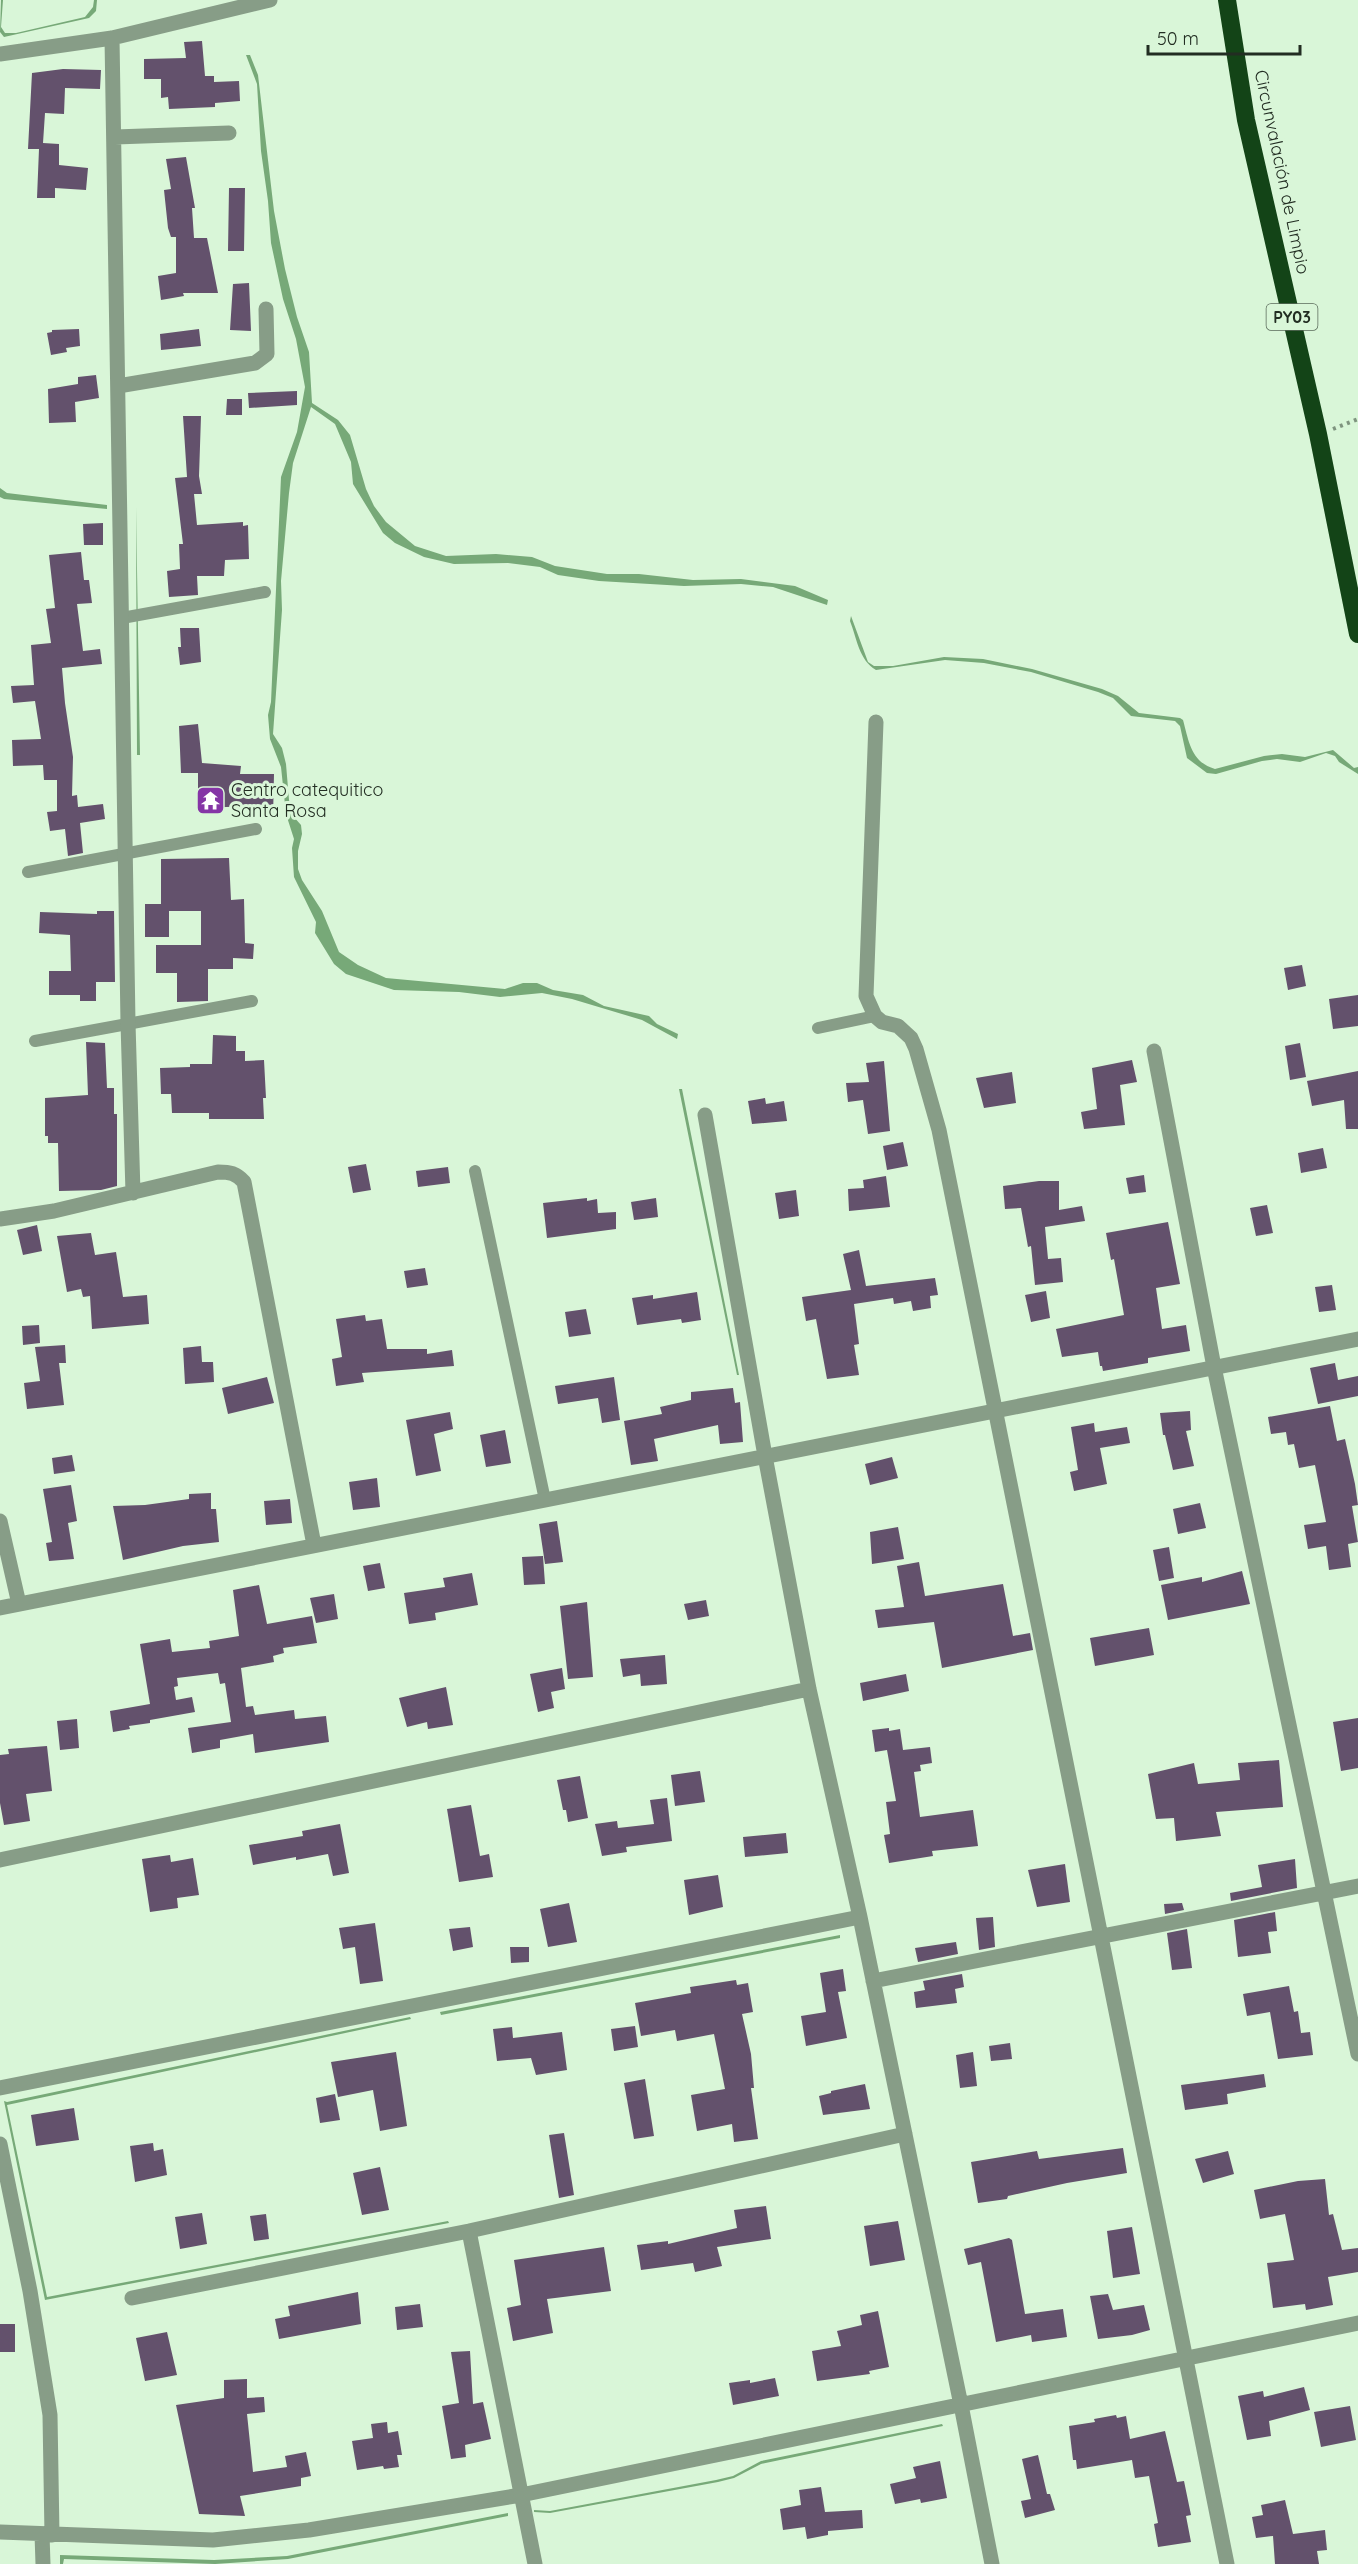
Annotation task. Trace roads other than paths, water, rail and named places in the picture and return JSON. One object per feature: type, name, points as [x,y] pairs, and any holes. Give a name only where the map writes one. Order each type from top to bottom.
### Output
[{"type":"highway","name":"Circunvalación de Limpio","points":[[1227,0],[1246,120],[1318,434],[1358,634]]},
{"type":"street","points":[[0,54],[112,38],[270,0]]},
{"type":"street","points":[[112,38],[116,137],[128,1023],[133,1193]]},
{"type":"street","points":[[116,137],[229,133]]},
{"type":"street","points":[[118,386],[255,363],[267,354],[266,309]]},
{"type":"street","points":[[876,722],[865,984],[869,1005],[875,1016],[882,1022],[898,1026],[904,1031],[916,1048],[939,1130],[1227,2564]]},
{"type":"street","points":[[1154,1051],[1214,1367],[1358,2054]]},
{"type":"street","points":[[705,1115],[809,1689],[860,1917],[992,2564]]},
{"type":"street","points":[[0,1219],[54,1211],[218,1172],[230,1172],[244,1182],[314,1545]]},
{"type":"street","points":[[0,1608],[1358,1339]]},
{"type":"street","points":[[0,1521],[19,1604]]},
{"type":"street","points":[[0,1860],[809,1689]]},
{"type":"street","points":[[873,1981],[1358,1886]]},
{"type":"street","points":[[0,2088],[860,1917]]},
{"type":"street","points":[[132,2298],[469,2231],[905,2134]]},
{"type":"street","points":[[0,2144],[30,2291],[50,2415],[47,2534],[43,2564]]},
{"type":"street","points":[[469,2231],[535,2564]]},
{"type":"street","points":[[0,2532],[213,2540],[309,2530],[521,2495],[1358,2323]]},
{"type":"lane","points":[[122,618],[265,592]]},
{"type":"lane","points":[[28,872],[256,829]]},
{"type":"lane","points":[[34,1041],[252,1000]]},
{"type":"lane","points":[[818,1028],[875,1016]]},
{"type":"lane","points":[[475,1171],[545,1500]]},
{"type":"place","name":"Centro catequitico Santa Rosa","points":[[210,800]]}]
